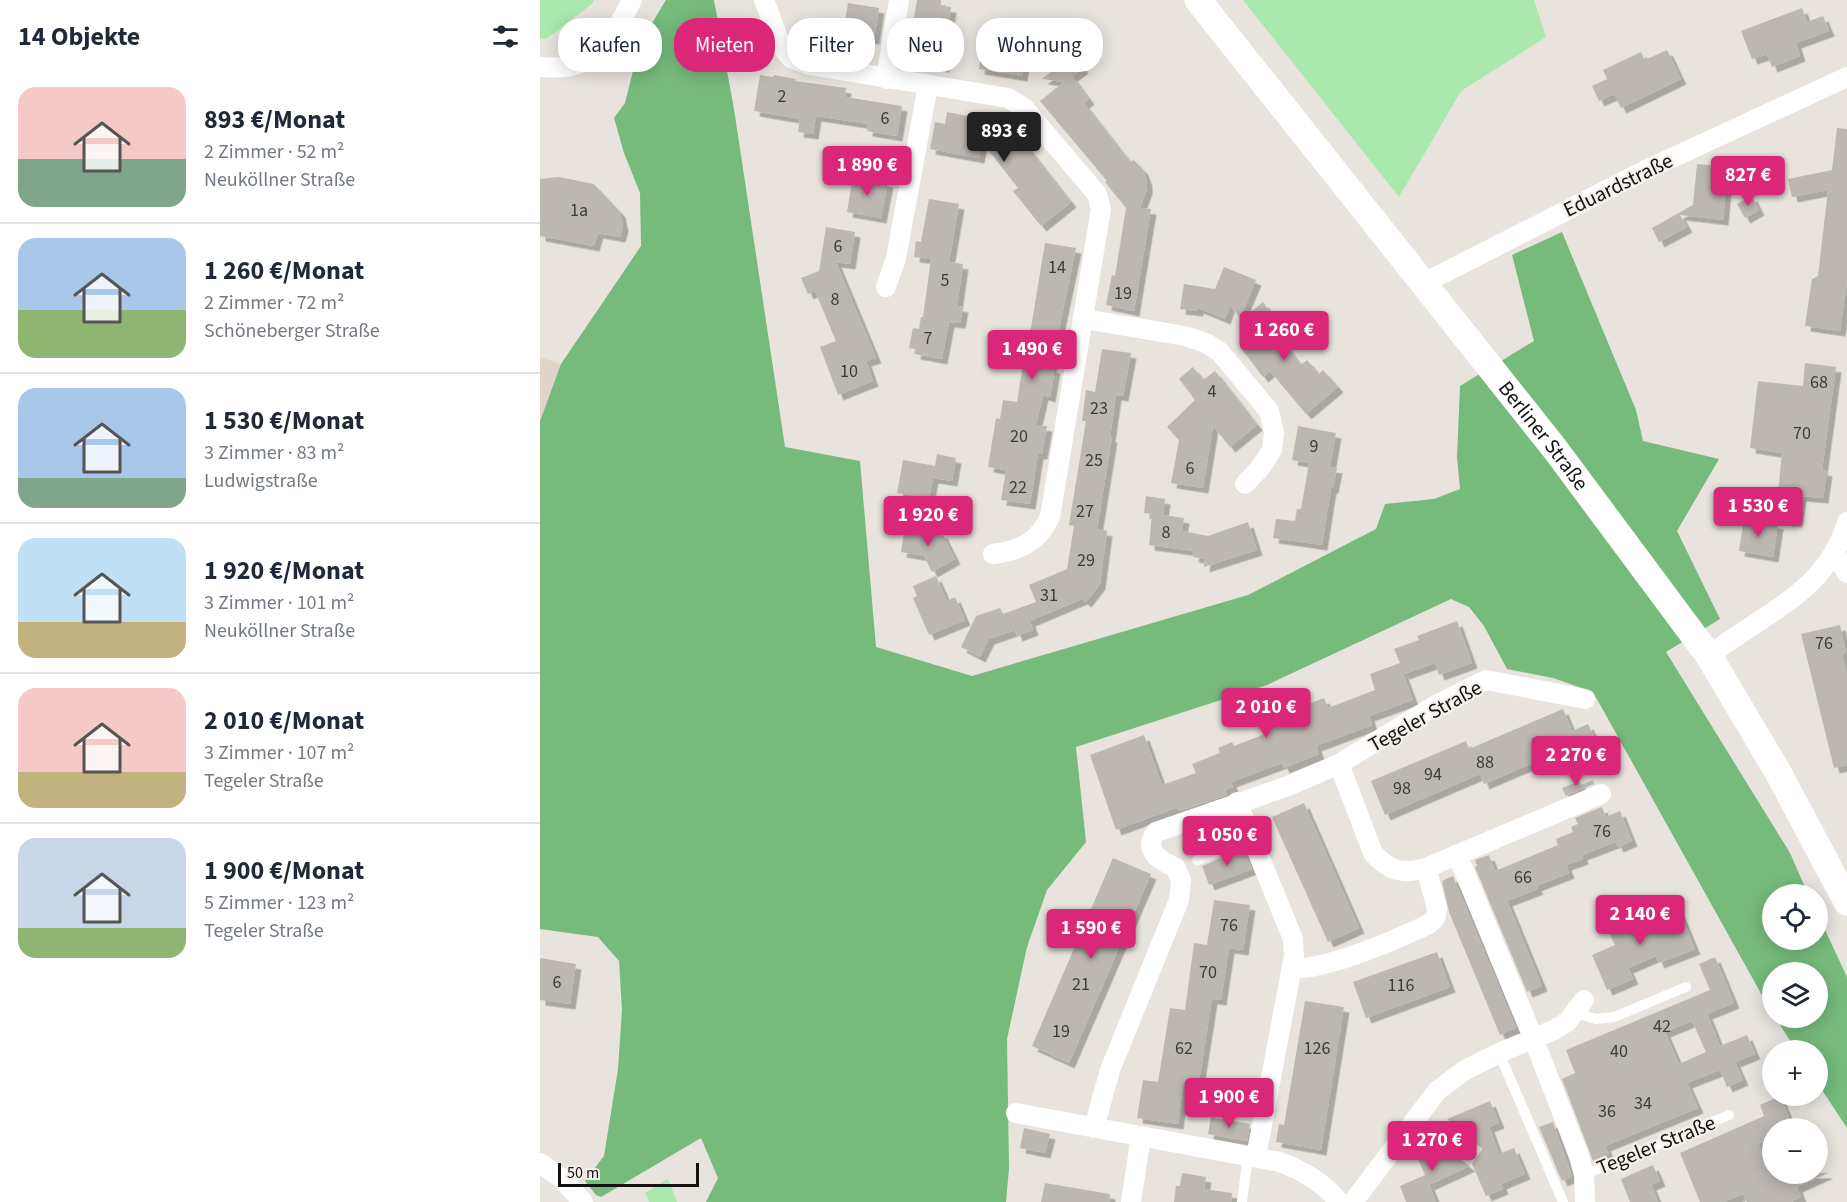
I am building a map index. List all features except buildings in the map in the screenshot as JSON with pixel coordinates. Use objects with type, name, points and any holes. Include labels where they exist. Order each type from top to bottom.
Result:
[{"type":"street","points":[[540,67],[558,68],[579,64],[598,50],[615,32],[632,0]]},
{"type":"street","points":[[764,0],[781,46],[791,58],[810,65],[1008,99],[1024,108],[1097,194],[1101,209],[1050,517],[1042,532],[1026,546],[993,554]]},
{"type":"street","points":[[886,79],[899,0]]},
{"type":"street","name":"Berliner Straße","points":[[1198,0],[1555,449],[1709,656],[1779,774],[1847,902]]},
{"type":"street","name":"Eduardstraße","points":[[1424,283],[1648,169],[1847,77]]},
{"type":"street","points":[[886,286],[896,258],[928,85]]},
{"type":"street","points":[[1084,319],[1185,336],[1206,343],[1220,352],[1269,411],[1274,432],[1272,450],[1245,484]]},
{"type":"street","points":[[1709,656],[1813,582],[1835,553],[1847,522]]},
{"type":"street","points":[[1835,553],[1847,573]]},
{"type":"street","name":"Tegeler Straße","points":[[1094,1128],[1110,1070],[1179,900],[1181,881],[1176,868],[1161,861],[1154,855],[1151,847],[1152,837],[1160,829],[1288,786],[1340,764],[1437,705],[1486,680],[1586,699]]},
{"type":"street","points":[[1340,764],[1373,853],[1383,864],[1395,870],[1409,872],[1426,868],[1601,794]]},
{"type":"street","points":[[1237,802],[1293,939],[1293,969],[1252,1156]]},
{"type":"street","name":"Tegeler Straße","points":[[1457,855],[1534,1040],[1579,1156],[1584,1174],[1585,1202]]},
{"type":"street","points":[[1293,969],[1330,964],[1429,924],[1436,918],[1437,908],[1426,868]]},
{"type":"street","points":[[1353,1202],[1437,1091],[1465,1071],[1499,1053],[1554,1030],[1580,1007]]},
{"type":"street","points":[[1016,1113],[1280,1162],[1298,1169],[1330,1190],[1339,1202]]},
{"type":"street","points":[[1131,1202],[1141,1136]]},
{"type":"street","points":[[540,1163],[561,1178],[583,1202]]},
{"type":"lane","points":[[1197,860],[1252,838]]},
{"type":"lane","points":[[1580,1007],[1596,1019],[1614,1017],[1686,987]]},
{"type":"lane","points":[[1499,1053],[1563,1202]]},
{"type":"lane","name":"Tegeler Straße","points":[[1584,1174],[1729,1115]]},
{"type":"lane","points":[[1242,1202],[1252,1156]]},
{"type":"shaded area","points":[[540,357],[561,364],[540,421]]},
{"type":"green space","points":[[540,0],[594,0],[574,18],[558,18],[558,30],[546,39],[540,38]]},
{"type":"green space","points":[[666,0],[714,0],[717,18],[674,18],[674,72],[727,72],[785,447],[860,461],[876,647],[972,676],[1248,595],[1376,529],[1385,504],[1434,499],[1460,489],[1457,457],[1460,386],[1534,341],[1512,255],[1562,232],[1636,410],[1643,441],[1719,459],[1677,531],[1720,619],[1666,652],[1790,853],[1804,884],[1762,884],[1762,950],[1828,950],[1828,936],[1847,977],[1847,1128],[1828,1099],[1828,1040],[1790,1040],[1782,1028],[1828,1028],[1828,962],[1762,962],[1762,995],[1593,692],[1553,678],[1507,669],[1484,626],[1469,607],[1451,599],[1267,685],[1076,747],[1086,842],[1047,890],[1027,947],[1007,1039],[1009,1168],[1006,1202],[706,1202],[718,1178],[701,1138],[601,1197],[596,1195],[585,1181],[604,1156],[618,1069],[622,1010],[619,961],[598,937],[540,929],[540,421],[561,364],[641,246],[640,193],[624,153],[614,118],[625,103],[633,72],[662,72],[662,18],[655,18]]},
{"type":"green space","points":[[1243,0],[1534,0],[1546,37],[1461,91],[1399,197]]},
{"type":"green space","points":[[668,1179],[677,1202],[649,1202],[645,1193]]}]
